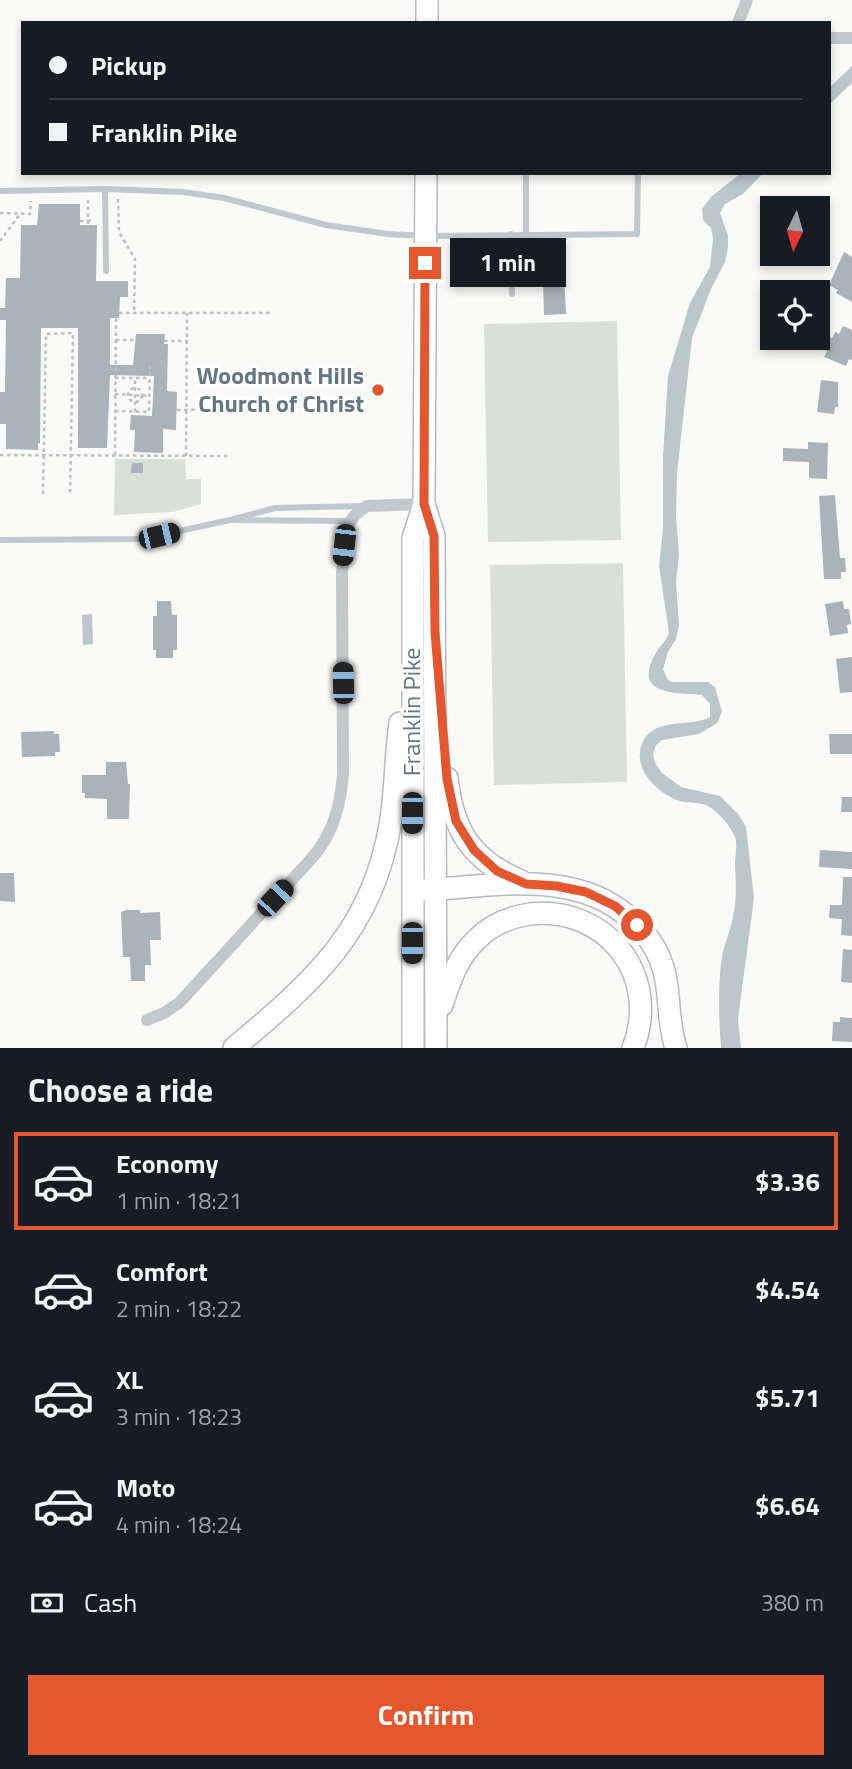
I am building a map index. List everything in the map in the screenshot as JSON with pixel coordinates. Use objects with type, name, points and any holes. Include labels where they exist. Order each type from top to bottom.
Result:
[{"type":"main road","points":[[427,0],[427,21]]},
{"type":"main road","name":"Franklin Pike","points":[[426,175],[424,504],[434,536],[436,1047]]},
{"type":"main road","name":"Franklin Pike","points":[[413,1048],[413,538],[424,504]]},
{"type":"main road","points":[[234,1048],[304,988],[323,967],[344,940],[378,872],[390,826],[398,733],[413,631]]},
{"type":"main road","points":[[435,632],[447,779],[456,821],[474,850],[489,866],[526,884]]},
{"type":"main road","points":[[412,891],[526,884],[556,886],[586,892],[615,906],[637,925],[661,960],[676,1048]]},
{"type":"main road","points":[[436,1047],[447,988],[458,962],[471,945],[489,929],[508,920],[522,915],[549,914],[572,918],[594,927],[615,943],[629,962],[639,988],[641,1002],[640,1026],[634,1048]]},
{"type":"street","points":[[739,21],[747,0]]},
{"type":"street","points":[[831,38],[852,38]]},
{"type":"street","points":[[147,1020],[169,1010],[184,997],[318,851],[335,822],[343,775],[342,572],[344,545],[350,521],[367,506],[424,504]]},
{"type":"lane","points":[[526,175],[526,234]]},
{"type":"lane","points":[[0,191],[118,189],[183,192],[218,197],[326,225],[388,234],[637,234],[638,175]]},
{"type":"lane","points":[[105,189],[106,271]]},
{"type":"lane","points":[[511,234],[512,294]]},
{"type":"lane","points":[[0,540],[143,539],[275,508],[367,506]]},
{"type":"lane","points":[[230,520],[350,521]]},
{"type":"path","points":[[118,189],[119,232],[135,259],[134,314]]},
{"type":"path","points":[[88,231],[88,200],[106,200]]},
{"type":"path","points":[[0,212],[30,214],[30,201],[41,201]]},
{"type":"path","points":[[0,242],[20,214]]},
{"type":"path","points":[[119,313],[272,313]]},
{"type":"path","points":[[186,456],[187,313]]},
{"type":"path","points":[[114,455],[116,318]]},
{"type":"path","points":[[43,495],[46,334],[73,334],[70,495]]},
{"type":"path","points":[[116,340],[135,340]]},
{"type":"path","points":[[164,341],[187,341]]},
{"type":"path","points":[[115,411],[149,412],[150,364]]},
{"type":"path","points":[[115,378],[150,378]]},
{"type":"path","points":[[135,378],[135,412]]},
{"type":"path","points":[[128,395],[135,389]]},
{"type":"path","points":[[135,389],[142,395]]},
{"type":"path","points":[[115,394],[149,396]]},
{"type":"path","points":[[128,395],[135,402]]},
{"type":"path","points":[[135,402],[142,395]]},
{"type":"path","points":[[177,410],[273,409]]},
{"type":"path","points":[[0,455],[228,456]]},
{"type":"shaded area","points":[[852,66],[852,83],[831,103],[831,86]]},
{"type":"shaded area","points":[[738,175],[761,175],[743,194],[725,204],[720,213],[728,236],[725,262],[692,338],[677,473],[679,555],[676,582],[679,625],[663,669],[671,682],[708,682],[715,687],[722,712],[717,723],[699,734],[662,740],[656,745],[653,754],[662,773],[681,787],[720,796],[738,814],[746,827],[754,898],[738,1019],[741,1048],[721,1048],[719,1006],[722,957],[735,904],[736,841],[728,825],[711,808],[677,800],[657,787],[646,775],[640,760],[644,740],[650,732],[659,727],[710,717],[710,704],[702,695],[659,689],[652,684],[649,676],[650,665],[669,633],[659,566],[663,529],[663,457],[668,376],[690,303],[710,267],[713,239],[711,228],[703,220],[702,209],[711,197]]},
{"type":"shaded area","points":[[617,321],[621,540],[488,542],[484,324]]},
{"type":"shaded area","points":[[115,459],[185,459],[186,479],[201,479],[201,504],[173,512],[114,515]]},
{"type":"shaded area","points":[[623,563],[627,782],[494,785],[490,565]]},
{"type":"shaded area","points":[[92,614],[93,644],[83,645],[82,615]]},
{"type":"building","points":[[39,204],[80,204],[80,225],[97,225],[96,281],[128,281],[128,297],[120,297],[119,318],[110,318],[110,365],[133,365],[136,334],[165,334],[164,344],[168,344],[167,391],[177,392],[176,430],[163,429],[163,453],[134,452],[135,430],[130,430],[131,415],[152,416],[154,376],[110,375],[107,448],[78,448],[78,328],[41,328],[40,444],[38,443],[38,450],[6,449],[6,424],[0,424],[0,392],[5,392],[6,320],[0,320],[0,308],[5,308],[6,278],[20,278],[21,225],[37,225]]},
{"type":"building","points":[[844,252],[852,257],[852,302],[836,293],[838,290],[830,283]]},
{"type":"building","points":[[564,276],[566,314],[544,315],[543,277]]},
{"type":"building","points":[[843,326],[852,330],[852,360],[849,359],[846,366],[824,357],[827,351],[824,350],[830,350],[830,337],[835,332],[839,334]]},
{"type":"building","points":[[821,380],[838,382],[838,407],[835,407],[834,414],[817,412]]},
{"type":"building","points":[[808,442],[828,443],[827,479],[809,478],[809,462],[783,461],[783,448],[808,449]]},
{"type":"building","points":[[132,463],[143,463],[143,473],[131,473]]},
{"type":"building","points":[[835,495],[840,558],[845,558],[846,572],[841,572],[841,579],[824,579],[819,496]]},
{"type":"building","points":[[157,601],[171,601],[172,615],[177,615],[177,650],[173,650],[173,658],[156,658],[156,650],[153,650],[153,616],[157,616]]},
{"type":"building","points":[[843,601],[844,609],[849,609],[851,624],[847,625],[848,633],[830,636],[825,604]]},
{"type":"building","points":[[852,657],[852,692],[840,693],[836,659]]},
{"type":"building","points":[[54,731],[54,734],[59,734],[60,752],[55,752],[55,756],[22,757],[21,732]]},
{"type":"building","points":[[829,734],[852,734],[852,754],[830,754]]},
{"type":"building","points":[[106,762],[126,762],[130,784],[129,819],[107,819],[107,799],[85,798],[85,793],[82,793],[82,775],[106,775]]},
{"type":"building","points":[[842,797],[852,797],[852,812],[841,812]]},
{"type":"building","points":[[820,850],[852,852],[852,869],[819,867]]},
{"type":"building","points":[[0,873],[14,873],[15,902],[0,901]]},
{"type":"building","points":[[843,877],[852,877],[852,936],[841,935],[842,919],[829,918],[830,905],[842,905]]},
{"type":"building","points":[[140,910],[140,913],[160,912],[161,940],[150,940],[151,965],[145,965],[145,981],[131,981],[130,957],[123,957],[121,912]]},
{"type":"building","points":[[843,949],[852,950],[852,983],[841,982]]},
{"type":"building","points":[[840,1017],[852,1018],[852,1042],[832,1041],[833,1022],[840,1022]]},
{"type":"place","name":"Woodmont Hills Church of Christ","points":[[378,390]]},
{"type":"route","points":[[425,263],[424,504],[434,536],[435,632],[447,779],[453,813],[474,850],[497,871],[526,884],[572,888],[586,892],[615,906],[637,925]]}]
